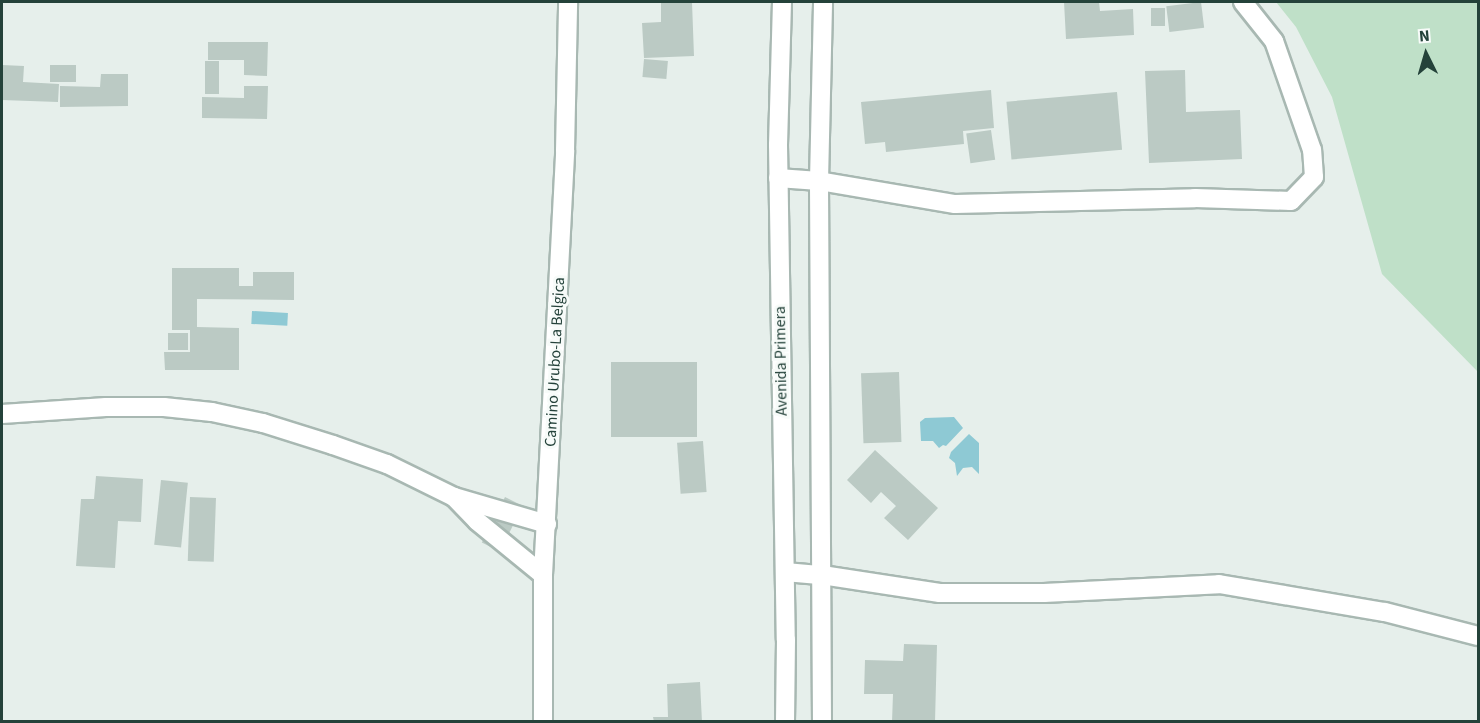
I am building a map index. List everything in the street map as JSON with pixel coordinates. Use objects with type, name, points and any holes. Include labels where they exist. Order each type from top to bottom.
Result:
[{"type":"street","name":"Camino Urubo-La Belgica","points":[[543,722],[543,575],[565,151],[568,2]]},
{"type":"street","name":"Avenida Primera","points":[[782,2],[778,178],[785,572],[785,722]]},
{"type":"street","points":[[822,2],[819,181],[822,722]]},
{"type":"street","points":[[778,178],[819,181],[955,204],[1195,198],[1291,201],[1314,177],[1312,150],[1274,41],[1243,2]]},
{"type":"street","points":[[2,414],[106,407],[164,407],[212,411],[263,423],[387,464],[454,497],[547,524]]},
{"type":"street","points":[[454,497],[477,521],[543,575]]},
{"type":"street","points":[[785,572],[822,575],[940,593],[1044,594],[1219,584],[1385,612],[1479,636]]},
{"type":"green space","points":[[1276,2],[1478,2],[1478,372],[1382,274],[1332,97],[1296,27]]},
{"type":"water","points":[[252,311],[288,313],[287,326],[251,324]]},
{"type":"water","points":[[954,417],[963,428],[946,446],[939,448],[933,441],[921,441],[920,422],[925,418]]},
{"type":"water","points":[[969,434],[979,443],[979,474],[972,467],[963,468],[957,476],[955,463],[949,458],[951,452]]},
{"type":"building","points":[[661,2],[692,2],[694,56],[644,58],[642,23],[661,22]]},
{"type":"building","points":[[1064,2],[1099,2],[1100,11],[1133,9],[1134,35],[1066,39]]},
{"type":"building","points":[[1201,2],[1204,28],[1169,32],[1166,6]]},
{"type":"building","points":[[1151,8],[1165,8],[1165,26],[1151,26]]},
{"type":"building","points":[[208,42],[268,42],[267,76],[244,75],[244,60],[208,60]]},
{"type":"building","points":[[644,59],[668,61],[666,79],[642,77]]},
{"type":"building","points":[[205,61],[219,61],[219,94],[205,94]]},
{"type":"building","points":[[2,65],[24,66],[23,82],[59,84],[58,102],[2,100]]},
{"type":"building","points":[[50,65],[76,65],[76,82],[50,82]]},
{"type":"building","points":[[1185,70],[1186,112],[1240,110],[1242,159],[1149,163],[1145,71]]},
{"type":"building","points":[[101,74],[128,74],[128,106],[60,107],[60,86],[100,87]]},
{"type":"building","points":[[244,86],[268,86],[267,119],[202,118],[202,97],[244,98]]},
{"type":"building","points":[[991,90],[994,128],[963,131],[964,144],[886,152],[885,142],[865,144],[861,102]]},
{"type":"building","points":[[1117,92],[1122,150],[1011,159],[1006,102]]},
{"type":"building","points":[[991,130],[995,160],[970,163],[966,133]]},
{"type":"building","points":[[172,268],[239,268],[239,286],[253,286],[253,272],[294,272],[294,300],[197,299],[197,327],[239,328],[239,370],[165,370],[164,352],[190,352],[190,330],[172,330]]},
{"type":"building","points":[[168,333],[188,333],[188,350],[168,350]]},
{"type":"building","points":[[611,362],[697,362],[697,437],[611,437]]},
{"type":"building","points":[[899,372],[901,442],[863,443],[861,373]]},
{"type":"building","points":[[703,441],[707,492],[681,494],[677,443]]},
{"type":"building","points":[[875,450],[938,508],[908,540],[884,518],[896,506],[881,492],[871,503],[847,480]]},
{"type":"building","points":[[96,476],[143,479],[141,522],[118,521],[115,568],[76,566],[81,499],[94,499]]},
{"type":"building","points":[[161,480],[188,483],[181,547],[154,545]]},
{"type":"building","points":[[190,497],[216,498],[214,562],[188,561]]},
{"type":"building","points":[[505,497],[523,506],[500,552],[482,542]]},
{"type":"building","points":[[904,644],[937,645],[935,722],[892,722],[893,694],[864,694],[865,660],[903,661]]},
{"type":"building","points":[[700,682],[702,722],[654,722],[653,717],[668,717],[667,684]]}]
